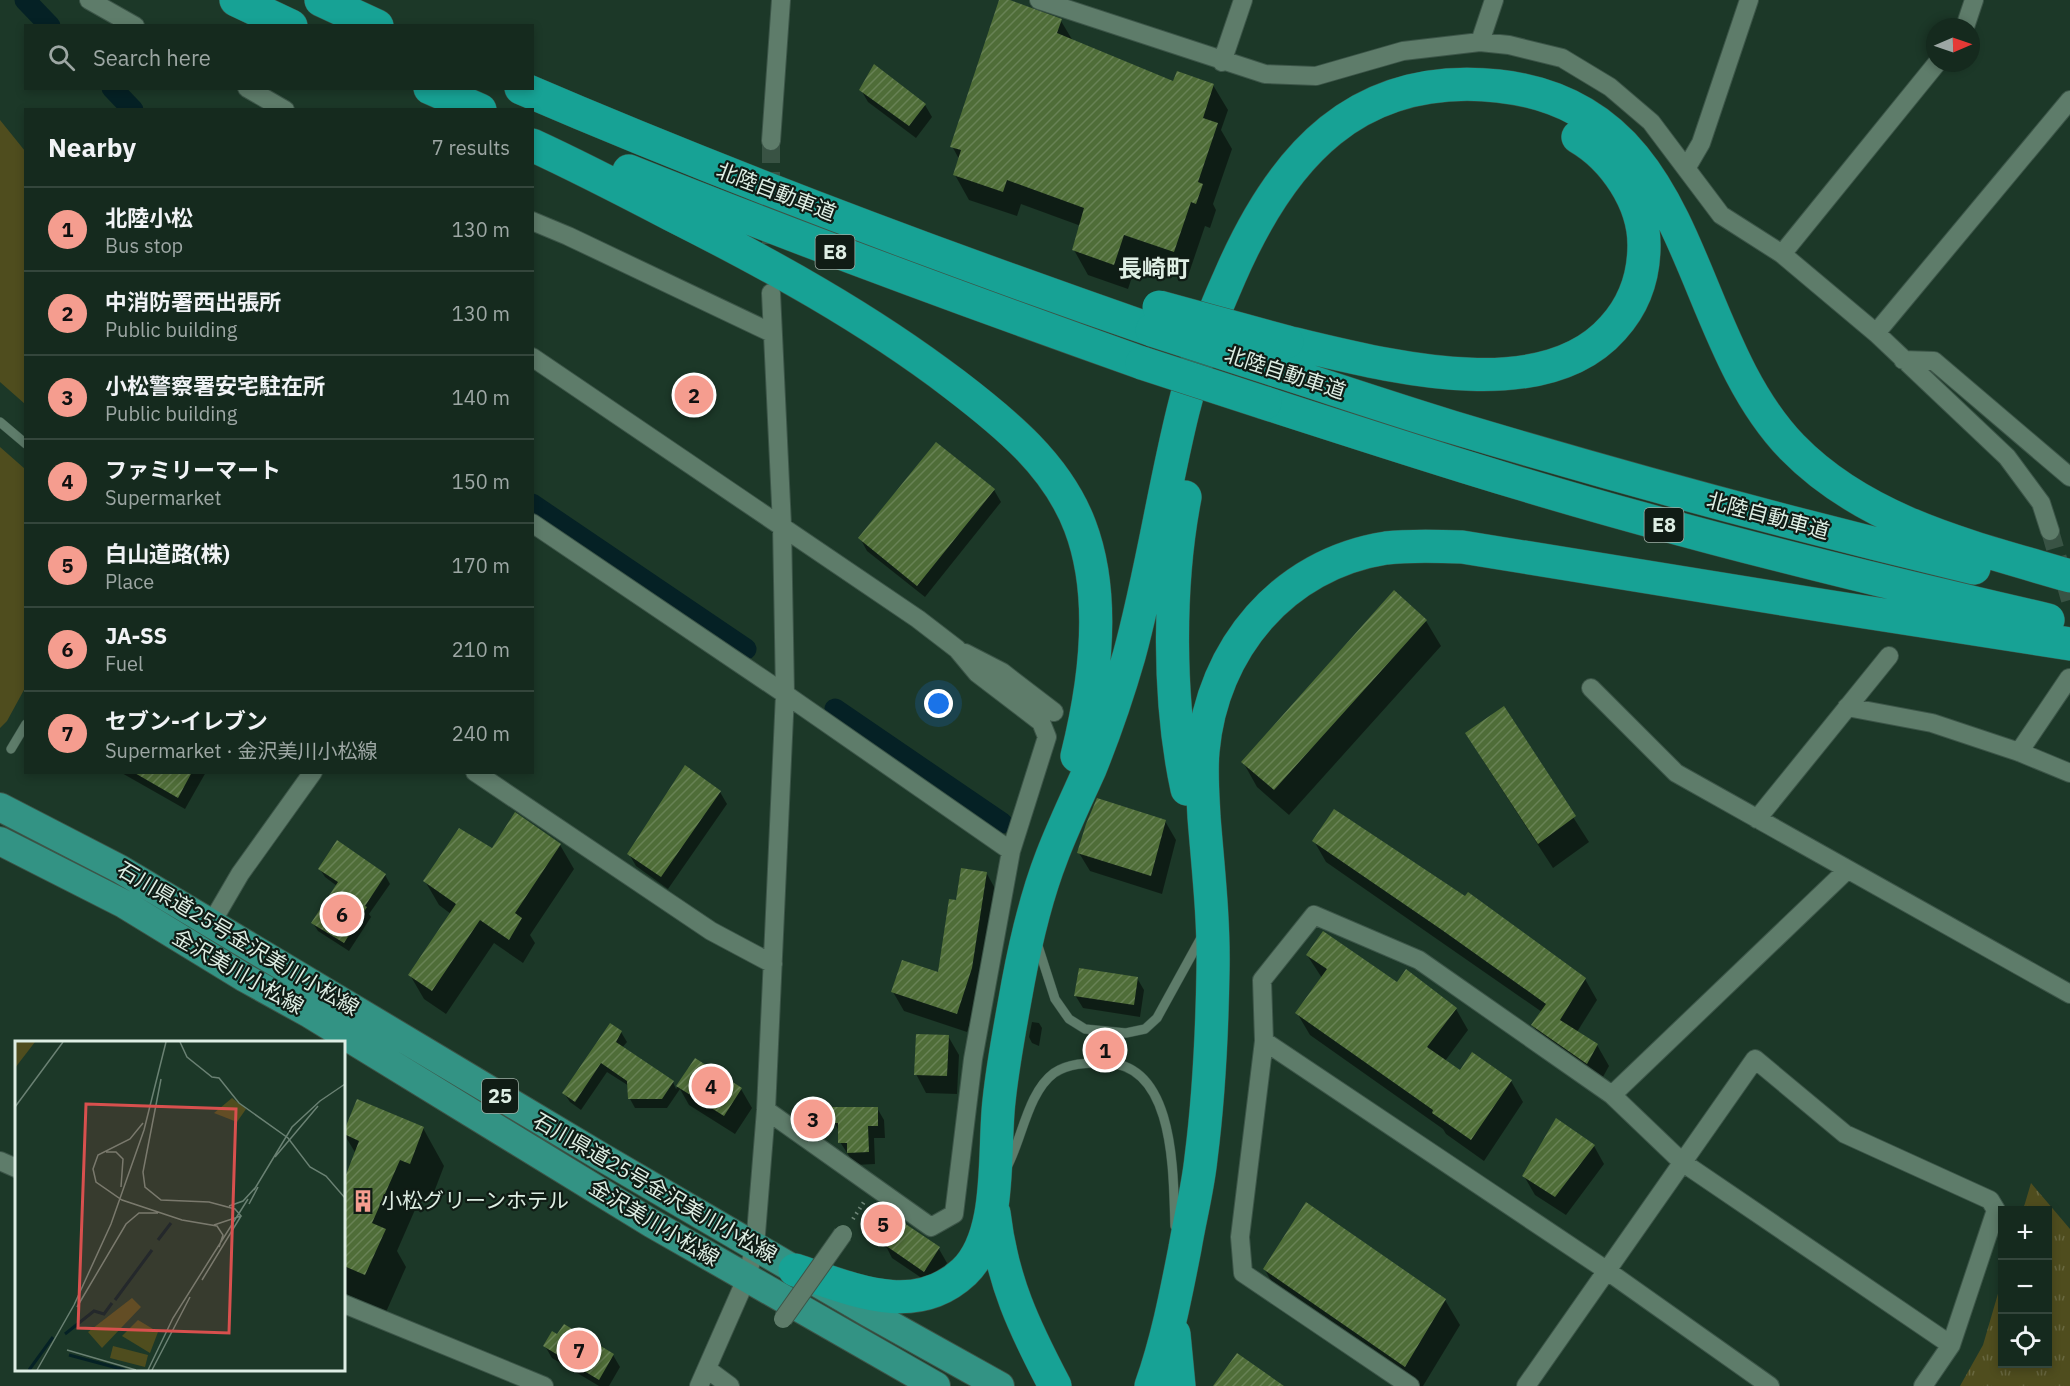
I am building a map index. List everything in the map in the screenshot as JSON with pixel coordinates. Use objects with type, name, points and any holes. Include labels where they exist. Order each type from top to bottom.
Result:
[{"type":"highway","points":[[229,0],[271,24]]},
{"type":"highway","points":[[236,0],[287,24]]},
{"type":"highway","points":[[321,0],[373,24]]},
{"type":"highway","points":[[1050,860],[1091,765],[1128,659],[1144,598],[1184,407],[1201,348],[1243,244],[1263,208],[1290,170],[1321,137],[1354,112],[1390,96],[1430,86],[1469,84],[1505,87],[1541,95],[1575,108],[1606,129],[1634,155],[1658,190],[1696,269],[1740,374],[1764,414],[1793,447],[1826,476],[1852,494],[1902,522],[1945,538],[2070,576]]},
{"type":"highway","points":[[413,90],[451,108]]},
{"type":"highway","points":[[435,90],[475,108]]},
{"type":"highway","name":"北陸自動車道","points":[[526,90],[781,195],[969,266],[1281,356],[1452,427],[1658,487],[1851,538],[2070,591]]},
{"type":"highway","points":[[1208,881],[1185,779],[1175,701],[1173,647],[1179,526],[1205,408],[1231,324],[1250,276],[1290,203],[1342,148],[1368,130],[1400,115],[1431,108],[1463,105],[1495,106],[1528,113],[1558,124],[1586,141],[1609,162],[1626,185],[1638,209],[1644,236],[1644,265],[1637,292],[1622,318],[1603,340],[1577,357],[1548,367],[1513,373],[1473,375],[1425,371],[1357,358],[1281,356]]},
{"type":"highway","name":"北陸自動車道","points":[[534,133],[783,233],[956,297],[1142,363],[1447,462],[1646,520],[1834,570],[2070,626]]},
{"type":"highway","points":[[534,146],[752,255],[874,326],[926,362],[1018,437],[1045,464],[1080,524],[1091,558],[1096,590],[1096,626],[1085,716],[1078,753],[1050,860],[1030,922],[999,1100],[990,1217],[985,1241],[974,1260],[961,1275],[944,1287],[901,1298],[876,1296],[795,1270]]},
{"type":"highway","points":[[1151,1386],[1177,1291],[1205,1127],[1213,968],[1203,789],[1203,751],[1209,715],[1222,677],[1240,641],[1263,611],[1289,587],[1323,568],[1385,548],[1424,545],[1462,547],[2070,644]]},
{"type":"highway","points":[[993,1182],[998,1244],[1005,1273],[1031,1342],[1055,1386]]},
{"type":"highway","points":[[1177,1291],[1175,1344],[1179,1386]]},
{"type":"main road","name":"石川県道25号金沢美川小松線","points":[[0,807],[120,869],[212,922],[754,1246],[1000,1386]]},
{"type":"main road","name":"金沢美川小松線","points":[[0,841],[124,904],[245,978],[310,1014],[651,1223],[936,1386]]},
{"type":"street","points":[[89,0],[131,24]]},
{"type":"street","points":[[771,141],[781,0]]},
{"type":"street","points":[[1039,0],[1222,62],[1265,74],[1316,76],[1403,51],[1480,42],[1509,45],[1562,58],[1611,87],[1651,122],[1721,215],[1782,254],[1876,333],[2007,457],[2041,503],[2050,531]]},
{"type":"street","points":[[1222,62],[1243,0]]},
{"type":"street","points":[[1480,42],[1494,0]]},
{"type":"street","points":[[1687,167],[1701,143],[1749,0]]},
{"type":"street","points":[[1968,18],[1974,0]]},
{"type":"street","points":[[1782,254],[1929,72]]},
{"type":"street","points":[[251,90],[282,108]]},
{"type":"street","points":[[1876,333],[2070,100]]},
{"type":"street","points":[[534,222],[772,333]]},
{"type":"street","points":[[699,1386],[747,1277],[754,1246],[766,1110],[785,694],[782,525],[771,293]]},
{"type":"street","points":[[534,358],[918,618],[957,649],[1002,672],[1054,712]]},
{"type":"street","points":[[1903,360],[1934,361],[2069,474]]},
{"type":"street","points":[[534,524],[785,694],[1011,851]]},
{"type":"street","points":[[766,1110],[931,1227],[954,1214],[973,1059],[1011,851],[1047,737],[1041,722],[977,673],[957,649]]},
{"type":"street","points":[[1757,819],[1889,656]]},
{"type":"street","points":[[2019,752],[2069,678]]},
{"type":"street","points":[[1591,688],[1676,772],[2070,994]]},
{"type":"street","points":[[1847,707],[1932,723],[2019,752],[2070,773]]},
{"type":"street","points":[[212,922],[240,874],[312,774]]},
{"type":"street","points":[[478,774],[711,931],[773,964]]},
{"type":"street","points":[[1612,1095],[1847,870]]},
{"type":"street","points":[[1410,1386],[1243,1274],[1240,1237],[1264,1041],[1262,980],[1314,915],[1419,960],[1612,1095],[1683,1162],[1952,1345]]},
{"type":"street","points":[[1264,1041],[1606,1270],[1770,1386]]},
{"type":"street","points":[[1526,1386],[1755,1059],[1845,1134],[1990,1200],[1996,1210],[1952,1345],[1923,1386]]},
{"type":"street","points":[[0,1161],[15,1168]]},
{"type":"street","points":[[783,1319],[843,1234]]},
{"type":"street","points":[[345,1304],[544,1386]]},
{"type":"street","points":[[708,1369],[730,1386]]},
{"type":"lane","points":[[0,422],[24,442]]},
{"type":"lane","points":[[11,748],[24,727]]},
{"type":"lane","points":[[1030,922],[1055,999],[1069,1019],[1085,1029],[1126,1034],[1145,1029],[1157,1018],[1211,920]]},
{"type":"lane","points":[[993,1182],[1005,1170],[1013,1156],[1035,1096],[1054,1074],[1074,1064],[1112,1063],[1134,1070],[1152,1088],[1160,1103],[1174,1183],[1175,1231]]},
{"type":"lane","points":[[1175,1243],[1177,1291]]},
{"type":"path","points":[[843,1234],[869,1194]]},
{"type":"green space","points":[[0,120],[24,150],[24,403],[0,382]]},
{"type":"green space","points":[[0,447],[24,468],[24,690],[7,721],[0,728]]},
{"type":"green space","points":[[2031,1183],[2050,1206],[2024,1206]]},
{"type":"green space","points":[[2052,1208],[2070,1229],[2070,1386],[1960,1386],[1983,1345],[1998,1294],[1998,1368],[2052,1368]]},
{"type":"building","points":[[999,0],[1010,0],[1062,19],[1057,33],[1173,81],[1177,71],[1214,84],[1203,118],[1218,123],[1198,182],[1203,184],[1196,204],[1191,202],[1174,252],[1124,235],[1114,265],[1072,250],[1084,208],[1007,180],[1003,192],[953,175],[961,150],[950,147]]},
{"type":"building","points":[[874,64],[926,104],[909,126],[859,90]]},
{"type":"building","points":[[936,442],[995,489],[917,586],[858,538]]},
{"type":"building","points":[[1394,590],[1427,620],[1274,790],[1241,762]]},
{"type":"building","points":[[1504,706],[1576,816],[1538,844],[1465,733]]},
{"type":"building","points":[[685,765],[721,791],[661,877],[627,854]]},
{"type":"building","points":[[136,774],[191,774],[178,798]]},
{"type":"building","points":[[1097,798],[1166,820],[1151,876],[1077,853]]},
{"type":"building","points":[[1334,809],[1465,896],[1468,892],[1586,978],[1560,1020],[1598,1044],[1587,1064],[1531,1025],[1546,1004],[1312,841]]},
{"type":"building","points":[[515,812],[561,844],[515,913],[522,918],[509,940],[480,920],[432,991],[408,975],[456,904],[423,881],[459,828],[492,848]]},
{"type":"building","points":[[337,840],[386,874],[344,943],[311,923],[338,882],[318,869]]},
{"type":"building","points":[[961,868],[987,872],[972,968],[957,1014],[891,992],[902,960],[938,972],[949,899],[956,900]]},
{"type":"building","points":[[1323,931],[1397,982],[1406,969],[1457,1008],[1427,1047],[1460,1070],[1472,1052],[1512,1080],[1471,1140],[1432,1113],[1433,1110],[1295,1013],[1327,969],[1306,955]]},
{"type":"building","points":[[1079,968],[1138,977],[1134,1005],[1074,996]]},
{"type":"building","points":[[610,1023],[622,1031],[616,1042],[674,1081],[662,1099],[628,1099],[627,1081],[601,1063],[575,1102],[562,1093]]},
{"type":"building","points":[[916,1034],[949,1035],[947,1076],[914,1075]]},
{"type":"building","points":[[695,1058],[742,1088],[724,1116],[676,1086]]},
{"type":"building","points":[[357,1099],[424,1127],[410,1164],[400,1160],[372,1223],[386,1229],[365,1275],[345,1266],[345,1177],[359,1141],[345,1134],[345,1129]]},
{"type":"building","points":[[832,1107],[878,1107],[878,1126],[868,1126],[869,1152],[847,1153],[847,1143],[838,1143],[838,1123],[832,1123]]},
{"type":"building","points":[[1556,1118],[1595,1145],[1555,1197],[1522,1176]]},
{"type":"building","points":[[1306,1202],[1446,1299],[1405,1367],[1263,1269]]},
{"type":"building","points":[[877,1205],[940,1247],[924,1272],[882,1243],[884,1240],[863,1225]]},
{"type":"building","points":[[564,1324],[614,1354],[599,1380],[543,1346],[552,1331],[557,1334]]},
{"type":"building","points":[[1237,1353],[1284,1386],[1213,1386]]},
{"type":"waterway","points":[[25,0],[48,24]]},
{"type":"waterway","points":[[114,90],[131,108]]},
{"type":"waterway","points":[[534,505],[746,649]]},
{"type":"waterway","points":[[835,709],[1002,823]]},
{"type":"tunnel","points":[[771,141],[771,271]]},
{"type":"tunnel","points":[[2050,531],[2070,600]]},
{"type":"place","name":"中消防署西出張所","points":[[694,395]]},
{"type":"place","name":"JA-SS","points":[[342,914]]},
{"type":"place","name":"北陸小松","points":[[1105,1050]]},
{"type":"place","name":"ファミリーマート","points":[[711,1086]]},
{"type":"place","name":"小松警察署安宅駐在所","points":[[813,1119]]},
{"type":"place","name":"小松グリーンホテル","points":[[363,1201]]},
{"type":"place","name":"白山道路(株)","points":[[883,1224]]},
{"type":"place","name":"セブン-イレブン","points":[[579,1350]]},
{"type":"district","name":"長崎町","points":[[1154,269]]}]
